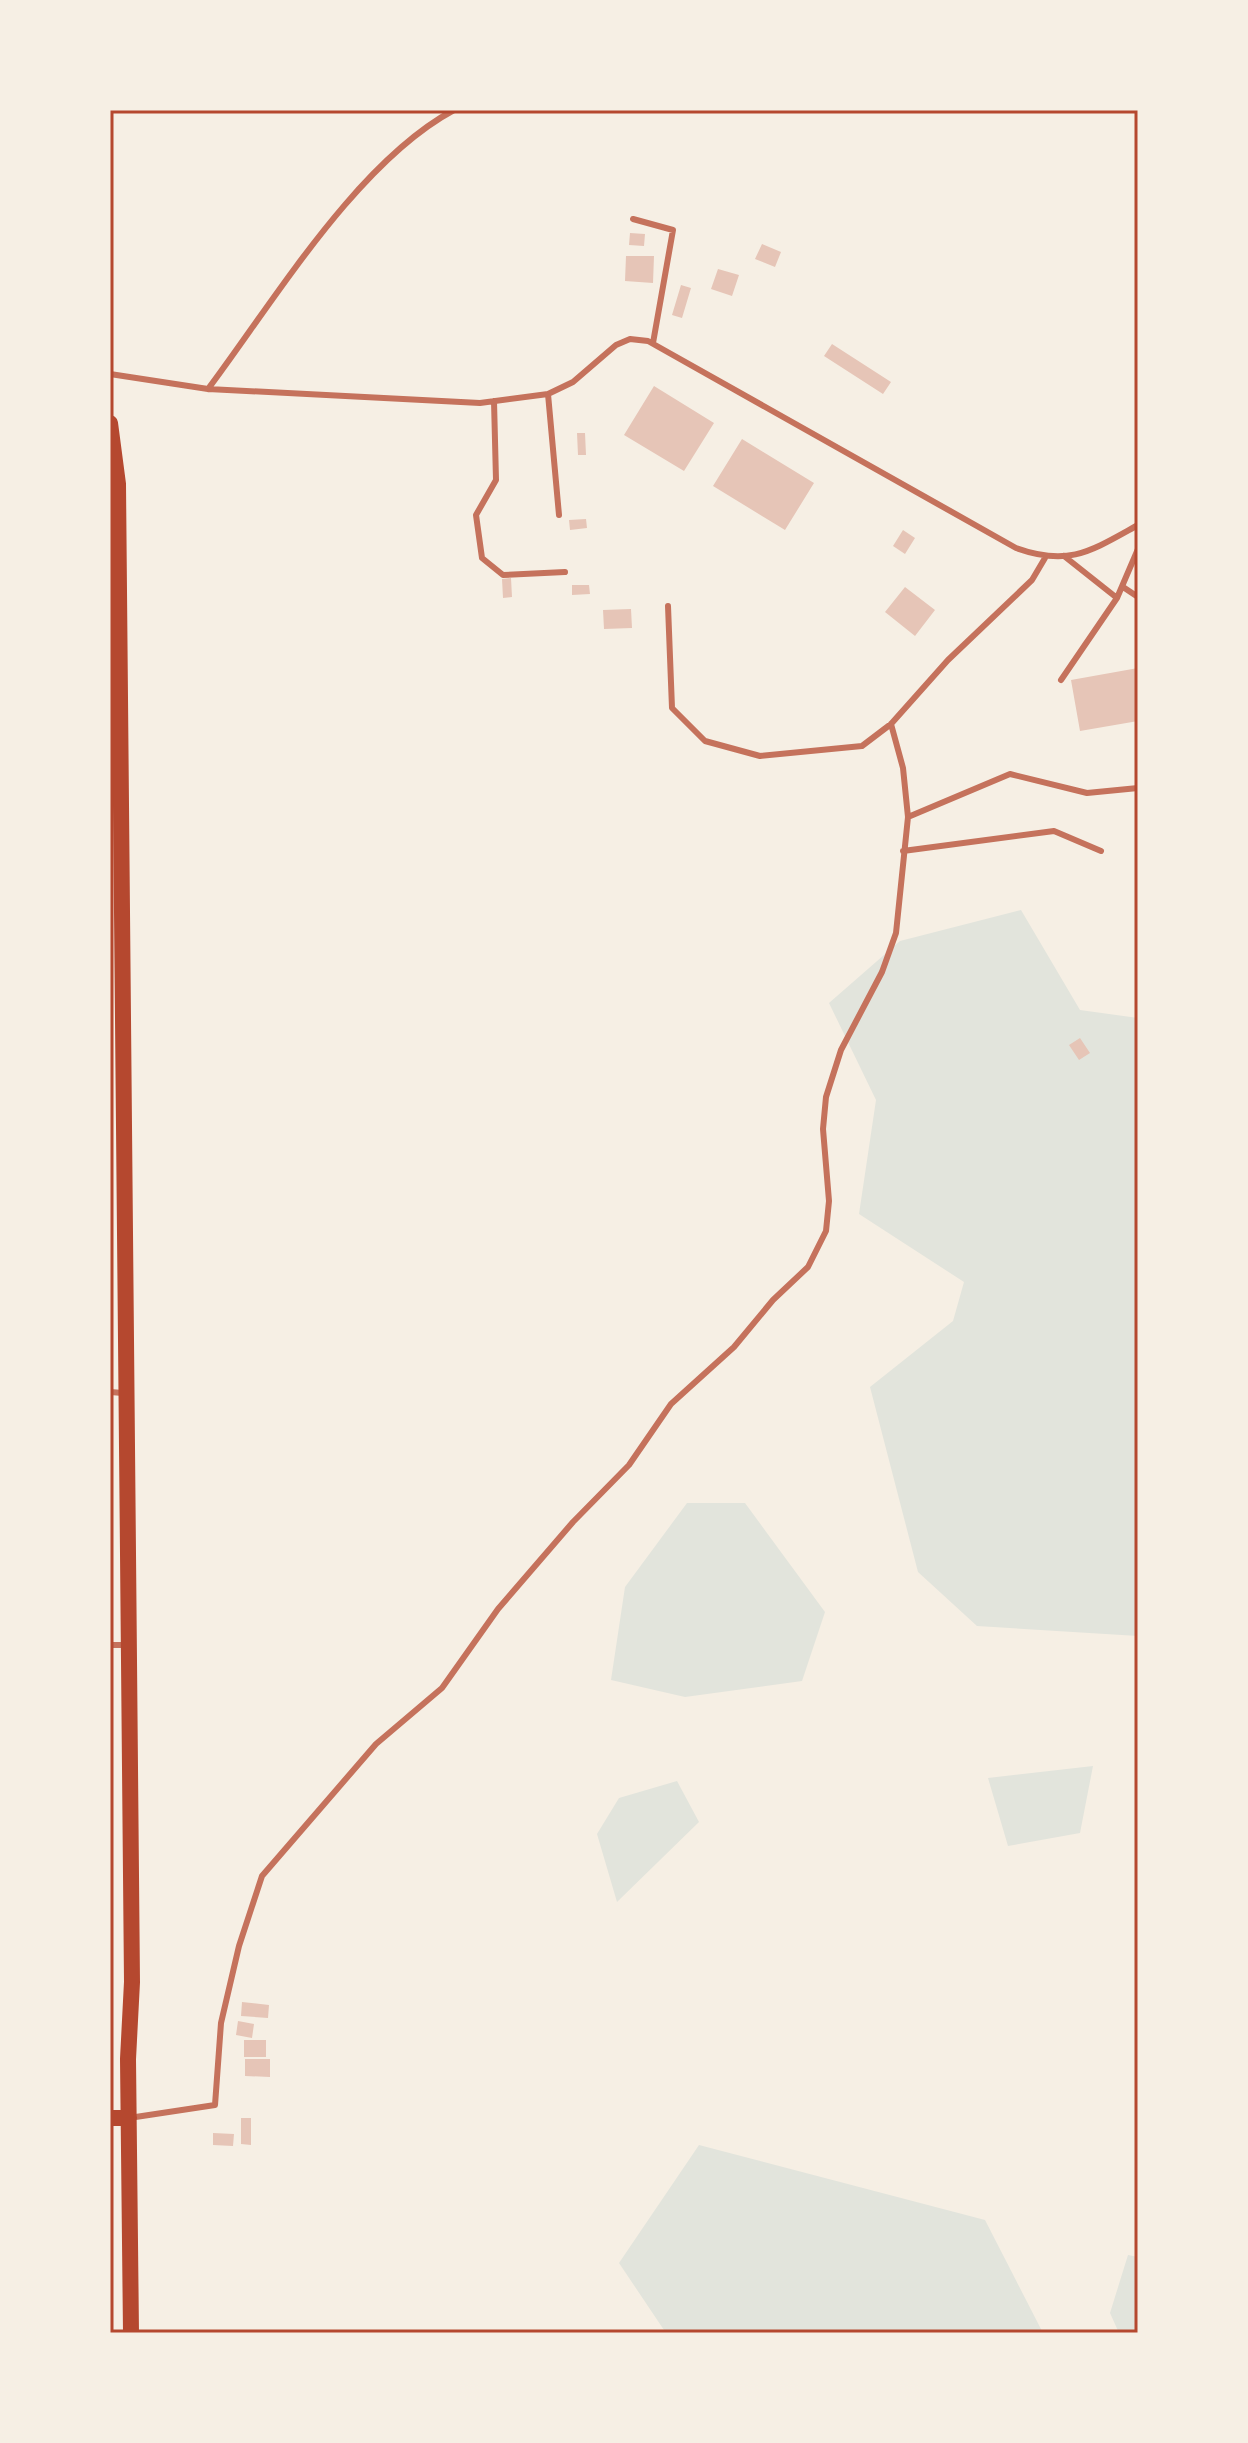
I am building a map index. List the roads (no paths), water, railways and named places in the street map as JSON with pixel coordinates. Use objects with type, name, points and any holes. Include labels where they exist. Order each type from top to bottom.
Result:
[{"type":"main road","points":[[110,423],[118,484],[118,1393],[129,1645],[131,2333]]},
{"type":"main road","points":[[110,2118],[129,2118]]},
{"type":"lane","points":[[208,389],[341,211],[429,124],[454,110]]},
{"type":"lane","points":[[633,219],[673,230],[653,343]]},
{"type":"lane","points":[[110,374],[208,389],[494,401],[548,394],[573,382],[616,345],[630,339],[653,343],[1016,548],[1045,558],[1089,552],[1138,525]]},
{"type":"lane","points":[[548,394],[559,515]]},
{"type":"lane","points":[[494,401],[496,480],[476,515],[482,558],[503,575],[565,572]]},
{"type":"lane","points":[[1061,680],[1117,598],[1138,549]]},
{"type":"lane","points":[[1064,556],[1117,598]]},
{"type":"lane","points":[[668,606],[672,708],[705,741],[760,756],[862,746],[891,724],[948,660],[1032,580],[1045,558]]},
{"type":"lane","points":[[1123,587],[1138,597]]},
{"type":"lane","points":[[129,2118],[215,2105],[221,2023],[239,1946],[262,1876],[376,1744],[442,1688],[498,1609],[573,1522],[629,1465],[671,1404],[734,1347],[773,1300],[808,1267],[826,1231],[829,1201],[823,1129],[826,1097],[841,1050],[882,972],[896,933],[908,817],[903,768],[891,724]]},
{"type":"lane","points":[[908,817],[1010,774],[1087,793],[1138,788]]},
{"type":"lane","points":[[903,851],[1054,831],[1101,851]]},
{"type":"lane","points":[[110,1645],[129,1645]]}]
